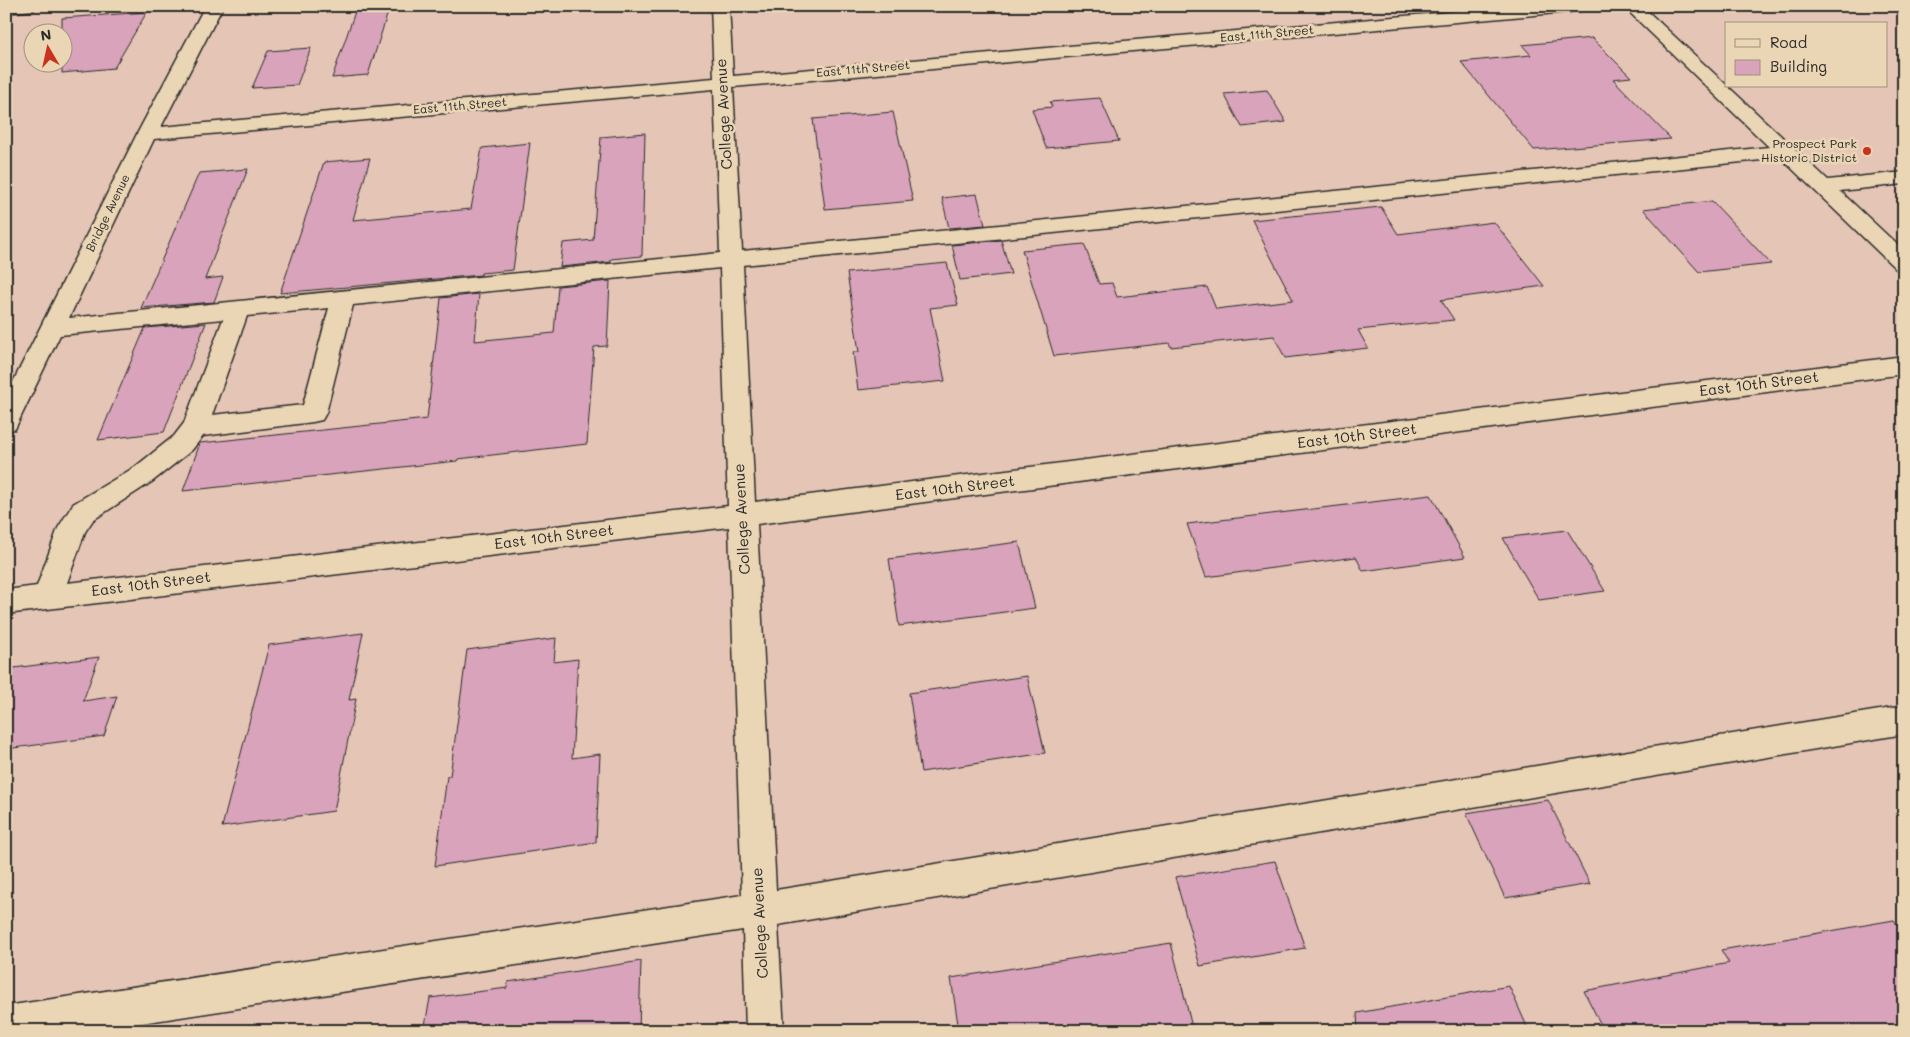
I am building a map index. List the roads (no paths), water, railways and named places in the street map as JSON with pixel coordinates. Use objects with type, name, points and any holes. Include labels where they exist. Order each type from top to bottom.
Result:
[{"type":"street","points":[[6,8],[27,6]]},
{"type":"street","name":"Bridge Avenue","points":[[6,422],[147,134],[214,6]]},
{"type":"street","name":"College Avenue","points":[[720,6],[765,1031]]},
{"type":"street","name":"East 11th Street","points":[[147,134],[1579,6]]},
{"type":"street","points":[[1632,6],[1904,264]]},
{"type":"street","points":[[52,328],[1784,152]]},
{"type":"street","points":[[1821,186],[1904,178]]},
{"type":"street","points":[[195,428],[313,414],[344,297]]},
{"type":"street","points":[[48,596],[72,528],[83,512],[144,474],[183,443],[195,428],[238,308]]},
{"type":"street","name":"East 10th Street","points":[[6,602],[742,515],[1904,365]]},
{"type":"street","points":[[6,1025],[760,910],[1904,720]]},
{"type":"place","name":"Prospect Park Historic District","points":[[1867,151]]}]
